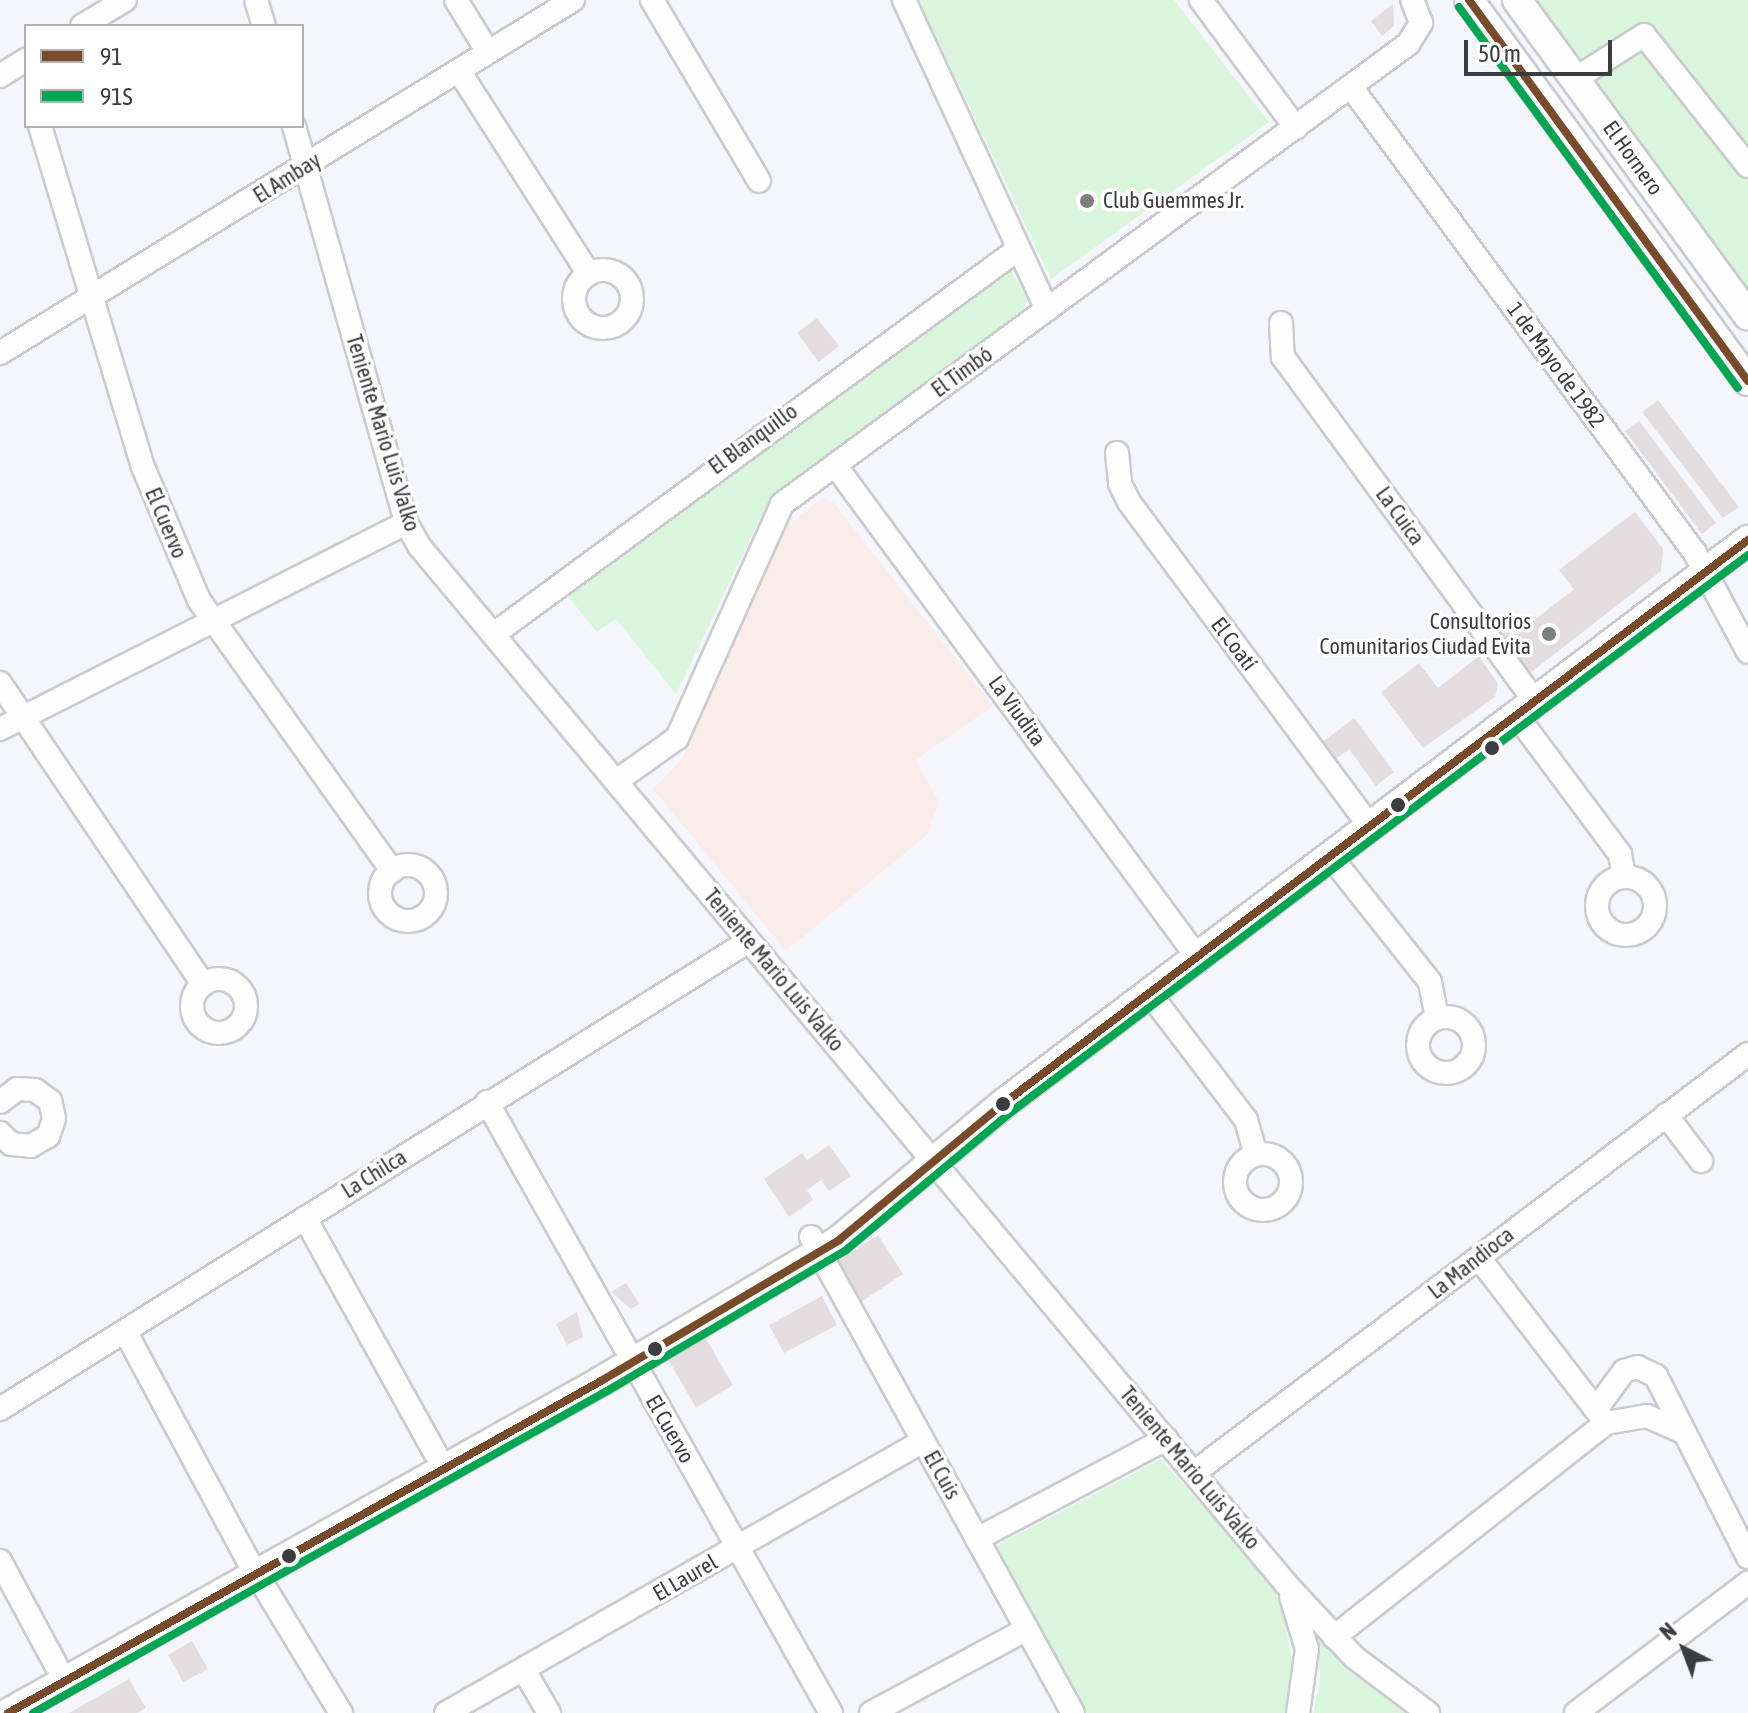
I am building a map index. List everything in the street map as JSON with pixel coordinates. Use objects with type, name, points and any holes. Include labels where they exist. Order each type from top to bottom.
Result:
[{"type":"main road","name":"El Hornero","points":[[1469,0],[1748,381]]},
{"type":"main road","name":"El Hornero","points":[[1517,0],[1748,316]]},
{"type":"main road","points":[[8,1713],[253,1568],[627,1356],[815,1245],[933,1160],[1748,540]]},
{"type":"main road","points":[[0,1698],[56,1665],[253,1568],[435,1453],[627,1356]]},
{"type":"street","points":[[85,24],[125,0]]},
{"type":"street","points":[[256,0],[263,24]]},
{"type":"street","points":[[456,0],[488,52]]},
{"type":"street","name":"El Ambay","points":[[0,353],[95,298],[573,0]]},
{"type":"street","points":[[652,0],[759,181]]},
{"type":"street","points":[[904,0],[1047,310]]},
{"type":"street","points":[[1201,0],[1296,128]]},
{"type":"street","name":"El Timbó","points":[[618,780],[677,738],[772,518],[835,465],[1408,44],[1421,23],[1412,0]]},
{"type":"street","points":[[1575,79],[1644,35],[1748,166]]},
{"type":"street","points":[[0,76],[24,68]]},
{"type":"street","points":[[459,71],[589,274]]},
{"type":"street","name":"1 de Mayo de 1982","points":[[1351,87],[1706,573],[1748,652]]},
{"type":"street","name":"El Cuervo","points":[[41,128],[95,298],[143,467],[209,621],[392,871]]},
{"type":"street","name":"Teniente Mario Luis Valko","points":[[295,128],[406,523],[494,634],[1286,1584],[1334,1637],[1428,1713]]},
{"type":"street","name":"El Blanquillo","points":[[494,634],[1017,250]]},
{"type":"street","name":"La Cuica","points":[[1281,323],[1283,357],[1526,710],[1620,854],[1624,877]]},
{"type":"street","name":"El Coatí","points":[[1117,453],[1129,502],[1370,827]]},
{"type":"street","name":"La Viudita","points":[[835,465],[1198,958]]},
{"type":"street","points":[[0,729],[406,523]]},
{"type":"street","points":[[0,683],[203,984]]},
{"type":"street","points":[[1331,857],[1430,982],[1437,1018]]},
{"type":"street","name":"La Chilca","points":[[0,1409],[749,941]]},
{"type":"street","points":[[1150,994],[1246,1120],[1256,1155]]},
{"type":"street","name":"La Mandioca","points":[[1195,1472],[1748,1054]]},
{"type":"street","points":[[0,1133],[25,1147],[41,1142],[52,1128],[53,1110],[44,1095],[26,1088],[3,1092]]},
{"type":"street","name":"El Cuervo","points":[[487,1102],[627,1356],[739,1547],[831,1713]]},
{"type":"street","points":[[1666,1115],[1701,1161]]},
{"type":"street","points":[[305,1218],[435,1453]]},
{"type":"street","name":"El Cuis","points":[[815,1245],[1073,1713]]},
{"type":"street","points":[[1479,1258],[1601,1416]]},
{"type":"street","points":[[125,1331],[253,1568],[341,1713]]},
{"type":"street","points":[[1334,1637],[1601,1416],[1624,1371],[1648,1369],[1748,1557]]},
{"type":"street","points":[[1601,1416],[1647,1416],[1683,1432]]},
{"type":"street","points":[[977,1539],[1166,1439]]},
{"type":"street","name":"El Laurel","points":[[446,1713],[923,1441]]},
{"type":"street","points":[[0,1561],[56,1665]]},
{"type":"street","points":[[1576,1713],[1748,1583]]},
{"type":"street","points":[[1286,1584],[1307,1649],[1298,1713]]},
{"type":"street","points":[[871,1713],[1027,1629]]},
{"type":"street","points":[[524,1670],[549,1713]]},
{"type":"shaded area","points":[[822,498],[833,502],[993,706],[916,760],[939,802],[927,835],[786,951],[653,789],[682,759],[785,527]]},
{"type":"green space","name":"Club Guemmes Jr.","points":[[919,0],[1174,0],[1269,122],[1051,279]]},
{"type":"green space","points":[[1537,0],[1748,0],[1748,290]]},
{"type":"green space","points":[[1010,270],[1028,299],[1018,319],[765,508],[676,694],[616,619],[597,632],[566,594]]},
{"type":"green space","points":[[1161,1459],[1268,1580],[1283,1608],[1292,1663],[1285,1713],[1087,1713],[994,1547]]},
{"type":"green space","points":[[1317,1637],[1344,1668],[1413,1713],[1313,1713],[1320,1681]]},
{"type":"building","points":[[1393,4],[1394,26],[1382,36],[1371,21]]},
{"type":"building","points":[[817,318],[839,346],[819,362],[797,333]]},
{"type":"building","points":[[1658,400],[1739,507],[1723,518],[1642,412]]},
{"type":"building","points":[[1639,421],[1716,523],[1702,534],[1625,431]]},
{"type":"building","points":[[1635,512],[1663,549],[1661,571],[1529,674],[1514,670],[1490,640],[1506,628],[1513,637],[1574,589],[1559,570]]},
{"type":"building","points":[[1479,656],[1498,684],[1495,697],[1423,748],[1381,692],[1419,663],[1438,688]]},
{"type":"building","points":[[1354,718],[1394,772],[1376,786],[1349,749],[1328,765],[1315,748]]},
{"type":"building","points":[[829,1145],[851,1176],[829,1191],[821,1180],[807,1190],[813,1200],[789,1217],[764,1179],[802,1153],[807,1160]]},
{"type":"building","points":[[878,1235],[903,1274],[855,1306],[829,1267]]},
{"type":"building","points":[[626,1283],[639,1304],[631,1309],[611,1292]]},
{"type":"building","points":[[822,1296],[837,1325],[784,1353],[769,1325]]},
{"type":"building","points":[[577,1312],[583,1337],[567,1345],[556,1324]]},
{"type":"building","points":[[705,1337],[733,1385],[696,1408],[668,1359]]},
{"type":"building","points":[[192,1641],[208,1669],[183,1682],[168,1655]]},
{"type":"building","points":[[129,1679],[146,1708],[137,1713],[69,1713]]},
{"type":"transit line","name":"91","points":[[1469,0],[1748,381]]},
{"type":"transit line","name":"91S","points":[[1459,7],[1738,388]]},
{"type":"transit line","name":"91","points":[[8,1713],[601,1381],[839,1240],[1004,1103],[1748,540]]},
{"type":"transit line","name":"91S","points":[[33,1713],[607,1391],[846,1250],[1011,1112],[1748,555]]},
{"type":"place","name":"Club Guemmes Jr.","points":[[1087,201]]},
{"type":"place","name":"Consultorios Comunitarios Ciudad Evita","points":[[1549,634]]}]
